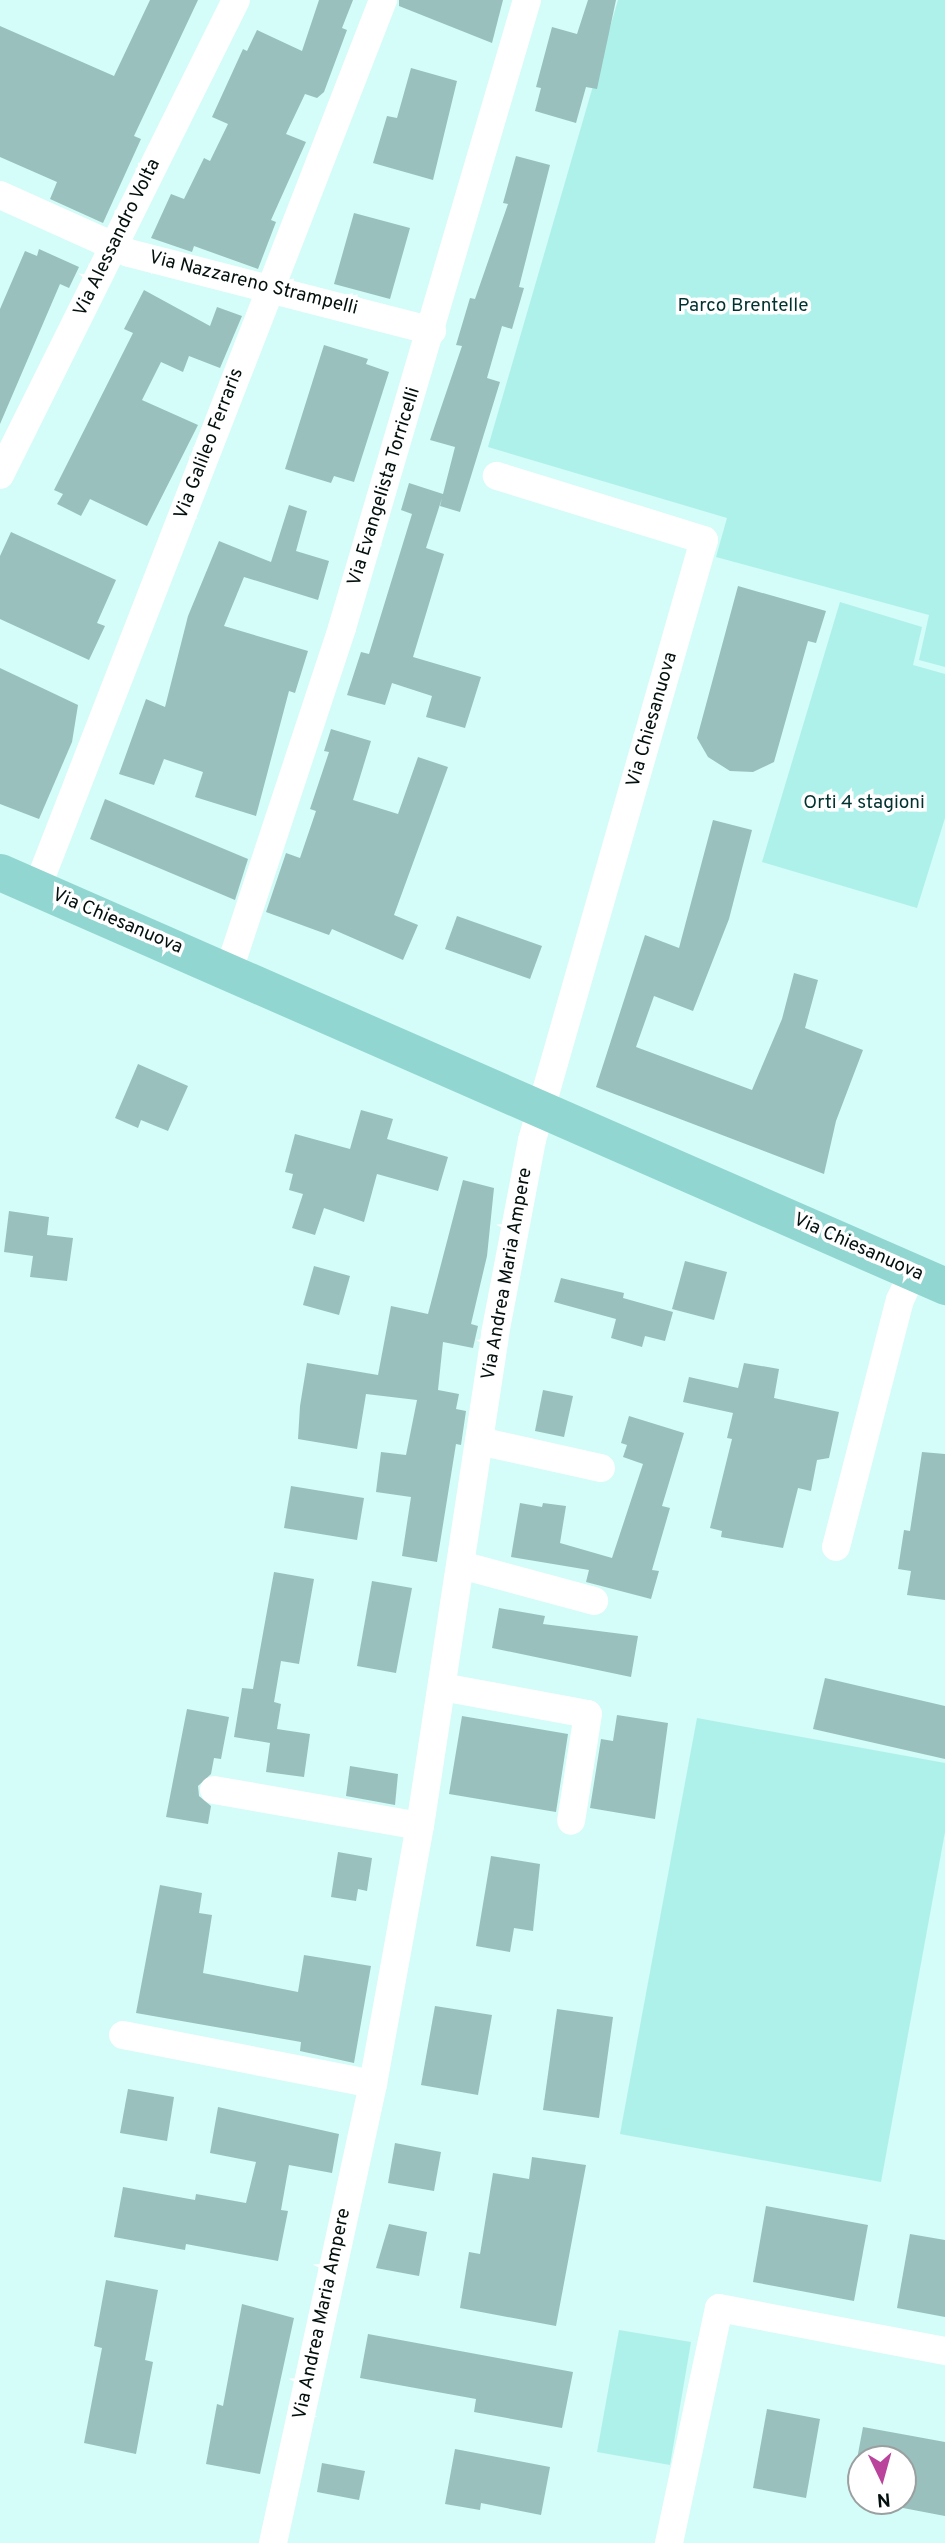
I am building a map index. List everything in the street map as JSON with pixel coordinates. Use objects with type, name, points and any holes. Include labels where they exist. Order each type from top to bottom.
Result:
[{"type":"main road","name":"Via Chiesanuova","points":[[0,872],[229,970],[929,1279]]},
{"type":"street","name":"Via Alessandro Volta","points":[[0,475],[236,0]]},
{"type":"street","name":"Via Galileo Ferraris","points":[[37,888],[383,0]]},
{"type":"street","name":"Via Evangelista Torricelli","points":[[229,970],[275,842],[432,331],[527,0]]},
{"type":"street","name":"Via Nazzareno Strampelli","points":[[0,195],[115,246],[432,331]]},
{"type":"street","name":"Via Chiesanuova","points":[[497,476],[704,540],[541,1108]]},
{"type":"street","name":"Via Andrea Maria Ampere","points":[[273,2543],[373,2084],[420,1826],[495,1334],[541,1108]]},
{"type":"street","points":[[836,1547],[900,1300],[929,1279]]},
{"type":"street","points":[[479,1441],[601,1468]]},
{"type":"street","points":[[461,1565],[594,1601]]},
{"type":"street","points":[[442,1687],[589,1714],[571,1821]]},
{"type":"street","points":[[214,1790],[420,1826]]},
{"type":"street","points":[[123,2035],[373,2084]]},
{"type":"street","points":[[668,2543],[719,2308],[945,2351]]},
{"type":"green space","name":"Parco Brentelle","points":[[618,0],[945,0],[945,667],[919,660],[929,615],[716,557],[727,518],[488,447]]},
{"type":"green space","name":"Orti 4 stagioni","points":[[840,602],[922,627],[913,665],[945,674],[945,818],[917,908],[762,862]]},
{"type":"green space","points":[[697,1718],[945,1763],[945,1832],[881,2182],[620,2134]]},
{"type":"green space","points":[[619,2330],[691,2342],[670,2465],[597,2452]]},
{"type":"building","points":[[150,0],[198,0],[134,136],[141,139],[103,223],[50,199],[57,182],[0,157],[0,26],[114,76]]},
{"type":"building","points":[[319,0],[353,0],[342,28],[347,30],[324,92],[317,98],[305,94],[286,134],[306,142],[271,220],[276,222],[258,269],[194,246],[192,252],[151,238],[171,194],[184,199],[204,158],[210,161],[228,124],[212,117],[243,49],[247,51],[257,30],[302,51]]},
{"type":"building","points":[[399,0],[503,0],[492,43],[399,6]]},
{"type":"building","points":[[588,0],[616,0],[597,89],[586,87],[576,123],[535,111],[541,88],[536,87],[552,27],[577,34]]},
{"type":"building","points":[[411,68],[457,81],[433,180],[373,163],[387,116],[397,118]]},
{"type":"building","points":[[516,156],[550,165],[519,287],[524,288],[512,329],[502,326],[487,378],[500,382],[460,512],[440,506],[442,498],[426,548],[444,554],[413,657],[481,677],[465,728],[426,717],[432,696],[392,683],[385,705],[347,695],[361,652],[369,654],[412,514],[401,510],[409,483],[443,494],[455,447],[430,440],[462,346],[456,345],[470,298],[475,299],[508,204],[503,203]]},
{"type":"building","points":[[354,213],[410,228],[390,299],[334,284]]},
{"type":"building","points":[[39,249],[79,267],[69,288],[60,284],[0,424],[0,309],[25,251],[37,256]]},
{"type":"building","points":[[144,290],[210,326],[217,307],[242,316],[220,368],[189,356],[183,372],[161,362],[142,400],[198,425],[147,526],[90,499],[81,516],[57,504],[63,494],[54,490],[133,333],[124,329]]},
{"type":"building","points":[[324,345],[368,359],[366,364],[389,372],[354,482],[334,476],[331,483],[285,469]]},
{"type":"building","points":[[289,505],[307,511],[296,551],[329,561],[318,600],[244,577],[224,626],[308,651],[295,693],[289,691],[256,816],[195,797],[203,772],[164,759],[154,785],[119,774],[146,699],[165,707],[188,616],[219,541],[271,562]]},
{"type":"building","points":[[11,532],[116,580],[97,623],[105,626],[89,660],[0,619],[0,556]]},
{"type":"building","points":[[738,586],[826,611],[816,643],[808,641],[774,762],[753,772],[730,771],[708,757],[697,738]]},
{"type":"building","points":[[0,668],[78,705],[72,742],[39,819],[0,804]]},
{"type":"building","points":[[331,729],[371,741],[353,800],[398,814],[418,757],[448,767],[394,915],[418,925],[403,960],[332,929],[329,935],[266,912],[286,853],[300,858],[316,811],[310,809],[329,752],[324,751]]},
{"type":"building","points":[[105,799],[248,859],[235,900],[90,839]]},
{"type":"building","points":[[713,820],[752,830],[729,919],[693,1011],[654,996],[636,1047],[752,1090],[782,1019],[794,973],[818,980],[805,1028],[863,1050],[836,1121],[824,1174],[596,1087],[645,935],[679,948]]},
{"type":"building","points":[[457,916],[542,946],[530,979],[445,949]]},
{"type":"building","points":[[138,1064],[188,1086],[168,1131],[141,1120],[138,1128],[115,1118]]},
{"type":"building","points":[[361,1110],[393,1119],[387,1139],[448,1157],[438,1191],[377,1174],[364,1222],[324,1208],[315,1235],[292,1228],[303,1194],[289,1190],[293,1174],[285,1172],[295,1134],[350,1149]]},
{"type":"building","points":[[463,1180],[494,1188],[487,1256],[471,1324],[478,1326],[473,1348],[443,1342],[438,1390],[459,1394],[456,1409],[466,1411],[461,1445],[456,1444],[437,1562],[402,1556],[411,1497],[376,1492],[381,1452],[406,1455],[417,1400],[366,1394],[357,1449],[298,1439],[300,1406],[307,1363],[378,1375],[391,1306],[428,1314]]},
{"type":"building","points":[[9,1211],[49,1217],[47,1235],[73,1238],[67,1281],[30,1277],[33,1256],[4,1252]]},
{"type":"building","points":[[685,1261],[727,1272],[714,1320],[672,1309]]},
{"type":"building","points":[[314,1266],[350,1276],[339,1315],[303,1305]]},
{"type":"building","points":[[561,1278],[624,1293],[623,1298],[673,1312],[665,1341],[645,1336],[642,1347],[611,1338],[616,1319],[554,1302]]},
{"type":"building","points":[[744,1363],[779,1369],[774,1398],[839,1412],[829,1458],[817,1460],[811,1491],[798,1488],[783,1548],[721,1537],[722,1531],[710,1528],[732,1439],[727,1438],[733,1413],[683,1402],[689,1377],[738,1388]]},
{"type":"building","points":[[543,1390],[573,1396],[564,1437],[535,1431]]},
{"type":"building","points":[[629,1416],[684,1433],[662,1506],[670,1508],[652,1570],[659,1571],[651,1599],[586,1582],[589,1570],[511,1557],[520,1503],[542,1507],[543,1503],[566,1506],[560,1543],[612,1558],[643,1464],[623,1457],[627,1445],[621,1443]]},
{"type":"building","points":[[922,1452],[945,1454],[945,1600],[907,1595],[911,1571],[898,1569],[904,1530],[910,1531]]},
{"type":"building","points":[[291,1486],[364,1498],[357,1540],[284,1528]]},
{"type":"building","points":[[274,1572],[314,1579],[299,1664],[281,1661],[274,1702],[281,1704],[277,1729],[310,1734],[304,1777],[266,1772],[270,1743],[234,1737],[242,1688],[253,1689]]},
{"type":"building","points":[[372,1581],[412,1588],[396,1673],[357,1666]]},
{"type":"building","points":[[499,1608],[545,1616],[543,1624],[638,1636],[631,1677],[492,1648]]},
{"type":"building","points":[[825,1678],[945,1706],[945,1759],[813,1729]]},
{"type":"building","points":[[187,1709],[229,1717],[221,1759],[214,1758],[211,1774],[198,1786],[199,1796],[211,1806],[208,1824],[166,1817]]},
{"type":"building","points":[[617,1715],[668,1723],[655,1819],[590,1808],[601,1739],[613,1741]]},
{"type":"building","points":[[462,1716],[568,1734],[556,1812],[449,1794]]},
{"type":"building","points":[[350,1766],[398,1774],[395,1805],[346,1796]]},
{"type":"building","points":[[338,1852],[372,1858],[367,1891],[358,1889],[356,1901],[331,1897]]},
{"type":"building","points":[[491,1856],[540,1864],[533,1931],[514,1928],[510,1952],[476,1946]]},
{"type":"building","points":[[160,1885],[202,1893],[199,1913],[212,1915],[203,1973],[298,1992],[304,1955],[371,1966],[354,2063],[300,2051],[301,2042],[136,2013]]},
{"type":"building","points":[[435,2006],[492,2015],[478,2095],[421,2085]]},
{"type":"building","points":[[557,2009],[613,2017],[599,2118],[543,2110]]},
{"type":"building","points":[[128,2089],[174,2097],[167,2141],[120,2133]]},
{"type":"building","points":[[218,2107],[339,2134],[332,2173],[289,2165],[281,2210],[288,2211],[278,2261],[186,2244],[185,2250],[114,2237],[123,2187],[195,2200],[196,2194],[246,2203],[256,2162],[210,2153]]},
{"type":"building","points":[[395,2143],[441,2152],[434,2191],[388,2183]]},
{"type":"building","points":[[532,2157],[586,2165],[556,2326],[460,2308],[469,2252],[480,2254],[493,2173],[529,2179]]},
{"type":"building","points":[[766,2206],[868,2225],[854,2301],[753,2282]]},
{"type":"building","points":[[389,2224],[427,2232],[419,2276],[376,2268]]},
{"type":"building","points":[[910,2234],[945,2240],[945,2317],[897,2308]]},
{"type":"building","points":[[106,2280],[158,2290],[145,2360],[153,2362],[136,2454],[84,2443],[102,2348],[94,2346]]},
{"type":"building","points":[[242,2304],[294,2318],[260,2474],[206,2464],[217,2404],[223,2406]]},
{"type":"building","points":[[368,2334],[573,2372],[562,2428],[474,2412],[476,2399],[360,2378]]},
{"type":"building","points":[[767,2409],[820,2419],[806,2498],[753,2488]]},
{"type":"building","points":[[863,2427],[945,2442],[945,2516],[917,2511],[917,2445],[860,2445]]},
{"type":"building","points":[[455,2449],[550,2467],[541,2515],[481,2503],[480,2510],[445,2504]]},
{"type":"building","points":[[322,2463],[365,2471],[359,2500],[317,2492]]}]
